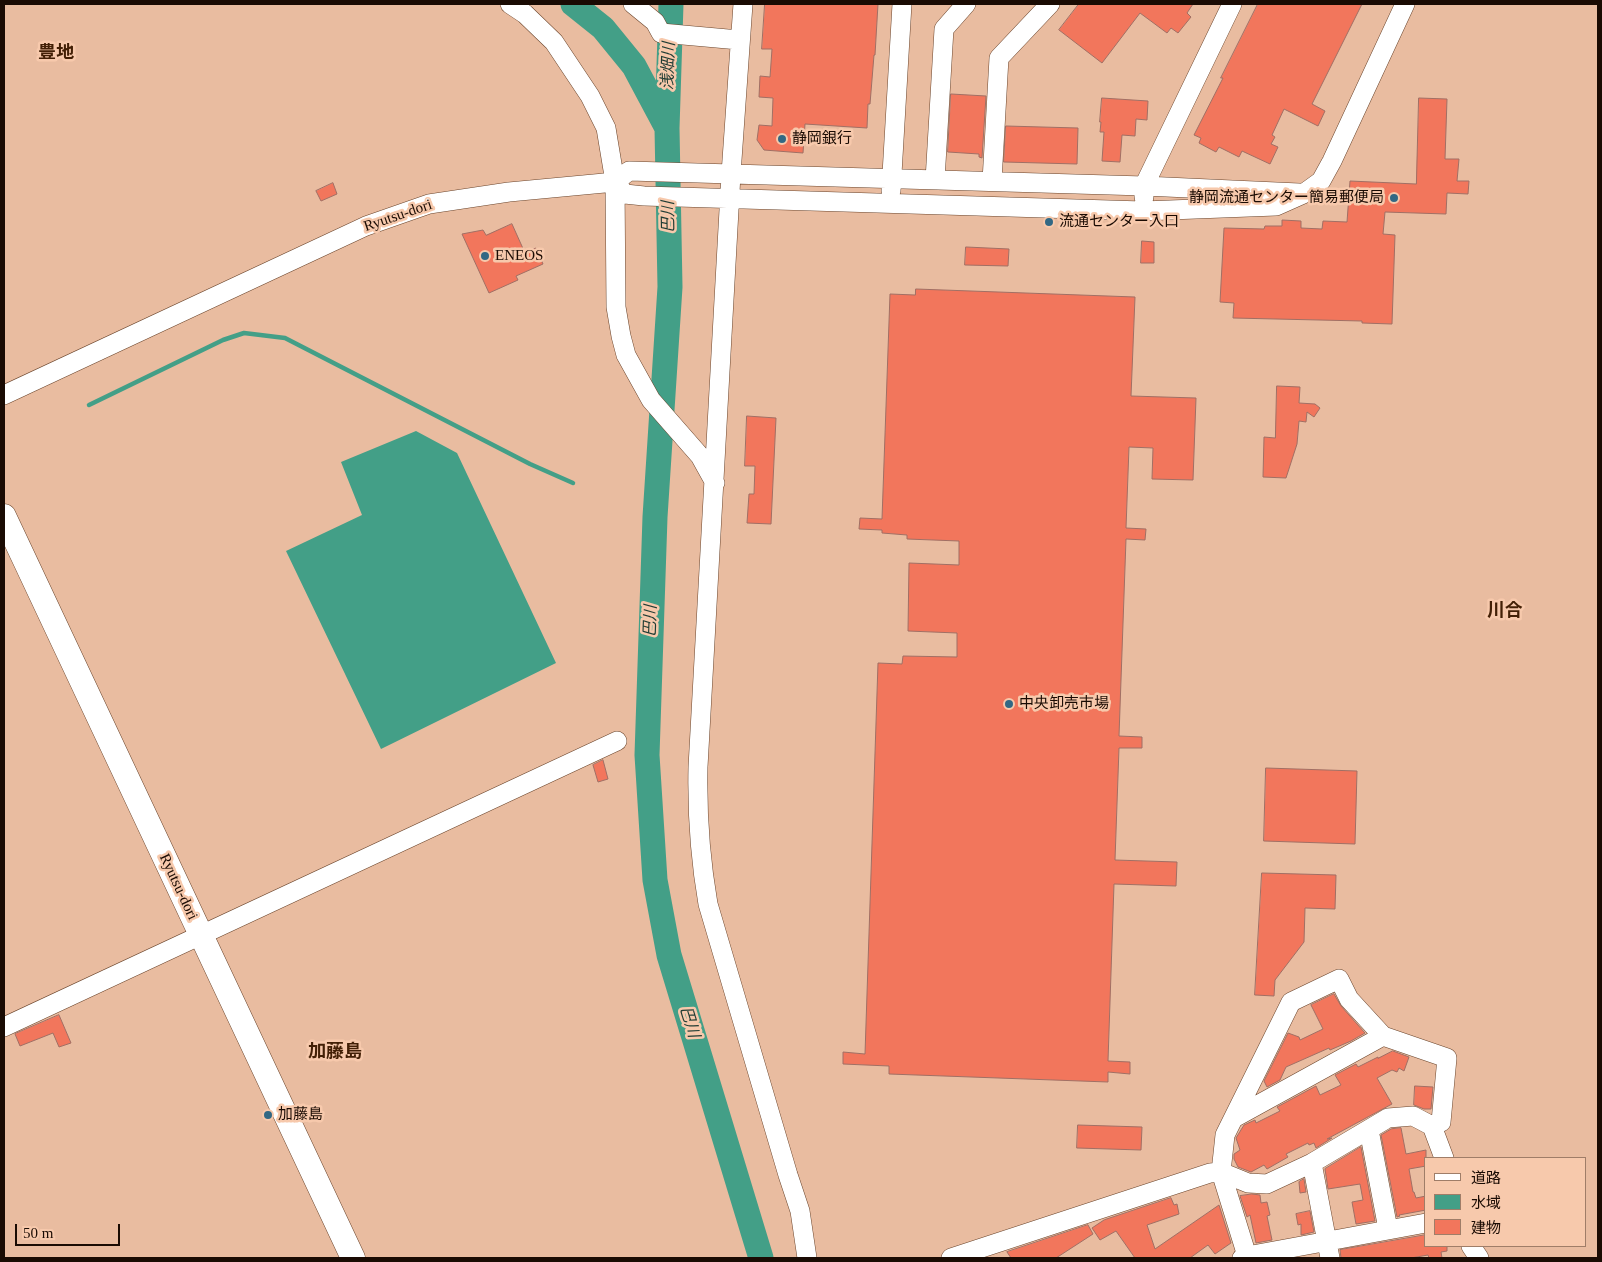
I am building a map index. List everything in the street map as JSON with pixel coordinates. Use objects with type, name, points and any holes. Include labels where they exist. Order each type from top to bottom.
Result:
[{"type":"main road","name":"Ryutsu-dori","points":[[4,516],[353,1258]]},
{"type":"street","points":[[510,4],[525,14],[554,42],[590,96],[606,128],[614,182],[616,307],[626,355],[651,400],[700,456],[715,483]]},
{"type":"street","points":[[633,4],[655,22],[661,32],[739,40]]},
{"type":"street","points":[[743,4],[731,174],[698,767],[698,827],[708,904],[788,1175],[817,1258]]},
{"type":"street","points":[[890,202],[902,4]]},
{"type":"street","points":[[935,180],[944,29],[966,4]]},
{"type":"street","points":[[992,182],[999,58],[1050,4]]},
{"type":"street","points":[[1143,211],[1144,186],[1232,4]]},
{"type":"street","points":[[614,182],[625,194],[644,196],[730,197],[1143,211],[1276,206],[1304,194],[1321,181],[1405,4]]},
{"type":"street","points":[[614,182],[629,171],[1144,186],[1304,194]]},
{"type":"street","name":"Ryutsu-dori","points":[[4,395],[366,226],[429,204],[509,192],[614,182]]},
{"type":"street","points":[[4,1027],[617,741]]},
{"type":"street","points":[[1424,1222],[1388,1229],[1328,1249],[1245,1257],[1221,1172],[1225,1135],[1291,1002],[1338,979],[1349,999],[1383,1036],[1447,1058],[1441,1122],[1432,1126]]},
{"type":"street","points":[[1234,1118],[1383,1036]]},
{"type":"street","points":[[951,1258],[981,1254],[1210,1173],[1221,1172],[1248,1183],[1267,1184],[1312,1163],[1388,1118],[1414,1116],[1432,1126],[1444,1157]]},
{"type":"street","points":[[1369,1130],[1388,1229]]},
{"type":"street","points":[[1312,1163],[1328,1249]]},
{"type":"street","points":[[800,1211],[807,1258]]},
{"type":"street","points":[[1472,1247],[1478,1258]]},
{"type":"water","points":[[416,431],[457,453],[556,663],[381,749],[286,551],[362,515],[341,462]]},
{"type":"building","points":[[765,4],[878,4],[875,55],[870,104],[868,104],[867,128],[805,124],[803,153],[764,150],[757,140],[759,125],[772,126],[773,98],[759,97],[760,76],[770,77],[772,49],[762,49]]},
{"type":"building","points":[[1079,4],[1193,4],[1187,13],[1191,17],[1178,33],[1171,28],[1167,33],[1140,13],[1102,63],[1059,30]]},
{"type":"building","points":[[1258,4],[1362,4],[1312,104],[1325,111],[1318,126],[1284,109],[1272,135],[1275,137],[1271,144],[1278,147],[1270,164],[1242,151],[1239,157],[1219,147],[1216,152],[1199,143],[1201,138],[1194,135]]},
{"type":"building","points":[[951,94],[986,96],[982,158],[979,157],[979,154],[948,152]]},
{"type":"building","points":[[1102,98],[1148,101],[1147,120],[1136,119],[1135,136],[1122,135],[1120,162],[1102,161],[1104,132],[1100,132],[1100,122]]},
{"type":"building","points":[[1419,98],[1447,99],[1445,159],[1459,159],[1457,181],[1469,181],[1468,194],[1447,193],[1446,214],[1385,212],[1383,234],[1395,235],[1392,324],[1362,323],[1362,321],[1233,318],[1234,303],[1220,302],[1224,228],[1264,229],[1265,226],[1282,226],[1282,220],[1301,221],[1301,228],[1322,229],[1323,221],[1347,222],[1350,181],[1416,184]]},
{"type":"building","points":[[1006,126],[1078,128],[1077,164],[1004,162]]},
{"type":"building","points":[[333,183],[337,194],[321,201],[316,191]]},
{"type":"building","points":[[512,224],[525,253],[536,248],[543,264],[516,276],[518,280],[489,293],[462,234],[483,230],[486,235]]},
{"type":"building","points":[[1142,241],[1154,242],[1154,263],[1141,263]]},
{"type":"building","points":[[966,247],[1009,249],[1008,266],[965,265]]},
{"type":"building","points":[[916,289],[1135,297],[1131,396],[1196,398],[1193,480],[1152,479],[1153,448],[1129,447],[1126,528],[1146,529],[1145,540],[1126,539],[1119,736],[1142,737],[1142,748],[1119,748],[1115,860],[1177,862],[1176,886],[1114,884],[1108,1061],[1130,1062],[1130,1074],[1108,1072],[1108,1082],[889,1074],[889,1066],[843,1064],[843,1052],[865,1054],[878,663],[902,664],[903,656],[957,657],[957,633],[908,631],[909,563],[959,565],[959,541],[907,539],[907,535],[882,533],[882,530],[859,529],[860,518],[882,519],[890,294],[915,295]]},
{"type":"building","points":[[1277,386],[1300,387],[1299,403],[1315,404],[1320,408],[1314,417],[1307,412],[1306,422],[1299,421],[1297,444],[1286,478],[1263,477],[1264,437],[1275,438]]},
{"type":"building","points":[[747,416],[776,418],[771,524],[747,523],[749,494],[754,494],[755,466],[745,466]]},
{"type":"building","points":[[603,760],[608,779],[598,782],[593,765]]},
{"type":"building","points":[[1266,768],[1357,771],[1355,844],[1264,841]]},
{"type":"building","points":[[1262,873],[1336,875],[1335,909],[1305,908],[1304,942],[1275,980],[1274,996],[1255,995]]},
{"type":"building","points":[[1334,994],[1341,1006],[1365,1033],[1351,1041],[1330,1050],[1329,1048],[1286,1067],[1280,1080],[1267,1087],[1264,1081],[1288,1033],[1299,1037],[1300,1040],[1323,1029],[1311,1005]]},
{"type":"building","points":[[59,1015],[71,1043],[59,1047],[53,1033],[20,1046],[15,1034]]},
{"type":"building","points":[[1393,1051],[1409,1057],[1404,1071],[1399,1068],[1397,1072],[1392,1070],[1377,1078],[1392,1104],[1327,1139],[1332,1138],[1316,1148],[1314,1143],[1309,1145],[1308,1143],[1286,1154],[1288,1157],[1267,1169],[1264,1165],[1251,1172],[1238,1167],[1234,1159],[1234,1154],[1240,1150],[1236,1138],[1244,1125],[1255,1120],[1256,1123],[1280,1111],[1277,1107],[1316,1086],[1320,1095],[1341,1085],[1335,1075],[1356,1064],[1358,1067]]},
{"type":"building","points":[[1415,1086],[1433,1087],[1431,1109],[1424,1109],[1414,1105]]},
{"type":"building","points":[[1078,1125],[1142,1127],[1141,1150],[1077,1148]]},
{"type":"building","points":[[1401,1128],[1406,1154],[1426,1150],[1424,1166],[1409,1169],[1413,1192],[1416,1198],[1424,1196],[1424,1210],[1397,1217],[1381,1135],[1391,1129]]},
{"type":"building","points":[[1361,1147],[1375,1221],[1356,1224],[1352,1202],[1363,1200],[1360,1184],[1328,1189],[1325,1169]]},
{"type":"building","points":[[1304,1179],[1306,1192],[1300,1193],[1299,1182]]},
{"type":"building","points":[[1260,1195],[1261,1203],[1267,1202],[1270,1215],[1267,1216],[1272,1240],[1256,1243],[1250,1215],[1247,1217],[1240,1196]]},
{"type":"building","points":[[1171,1198],[1174,1205],[1177,1204],[1179,1214],[1147,1225],[1155,1249],[1219,1205],[1231,1243],[1215,1254],[1208,1245],[1190,1258],[1135,1258],[1116,1231],[1100,1240],[1092,1228],[1104,1220]]},
{"type":"building","points":[[1310,1211],[1314,1232],[1301,1235],[1301,1224],[1298,1225],[1296,1214]]},
{"type":"building","points":[[1088,1225],[1093,1234],[1056,1258],[1011,1258],[1007,1252]]},
{"type":"building","points":[[1424,1235],[1424,1247],[1447,1247],[1447,1251],[1441,1252],[1442,1258],[1429,1258],[1428,1255],[1411,1258],[1341,1258],[1340,1250]]},
{"type":"waterway","name":"巴川","points":[[573,4],[603,28],[634,66],[666,126]]},
{"type":"waterway","name":"巴川","points":[[671,4],[667,128],[670,287],[655,517],[647,755],[655,880],[669,955],[761,1258]]},
{"type":"waterway","points":[[89,405],[223,340],[244,333],[285,338],[530,464],[573,483]]},
{"type":"place","name":"静岡銀行","points":[[782,139]]},
{"type":"place","name":"静岡流通センター簡易郵便局","points":[[1394,198]]},
{"type":"place","name":"流通センター入口","points":[[1049,222]]},
{"type":"place","name":"ENEOS","points":[[485,256]]},
{"type":"place","name":"中央卸売市場","points":[[1009,704]]},
{"type":"place","name":"加藤島","points":[[268,1115]]},
{"type":"district","name":"豊地","points":[[56,53]]},
{"type":"district","name":"川合","points":[[1505,611]]},
{"type":"district","name":"加藤島","points":[[335,1052]]},
{"type":"water label","name":"浅畑川","points":[[669,66]]}]
